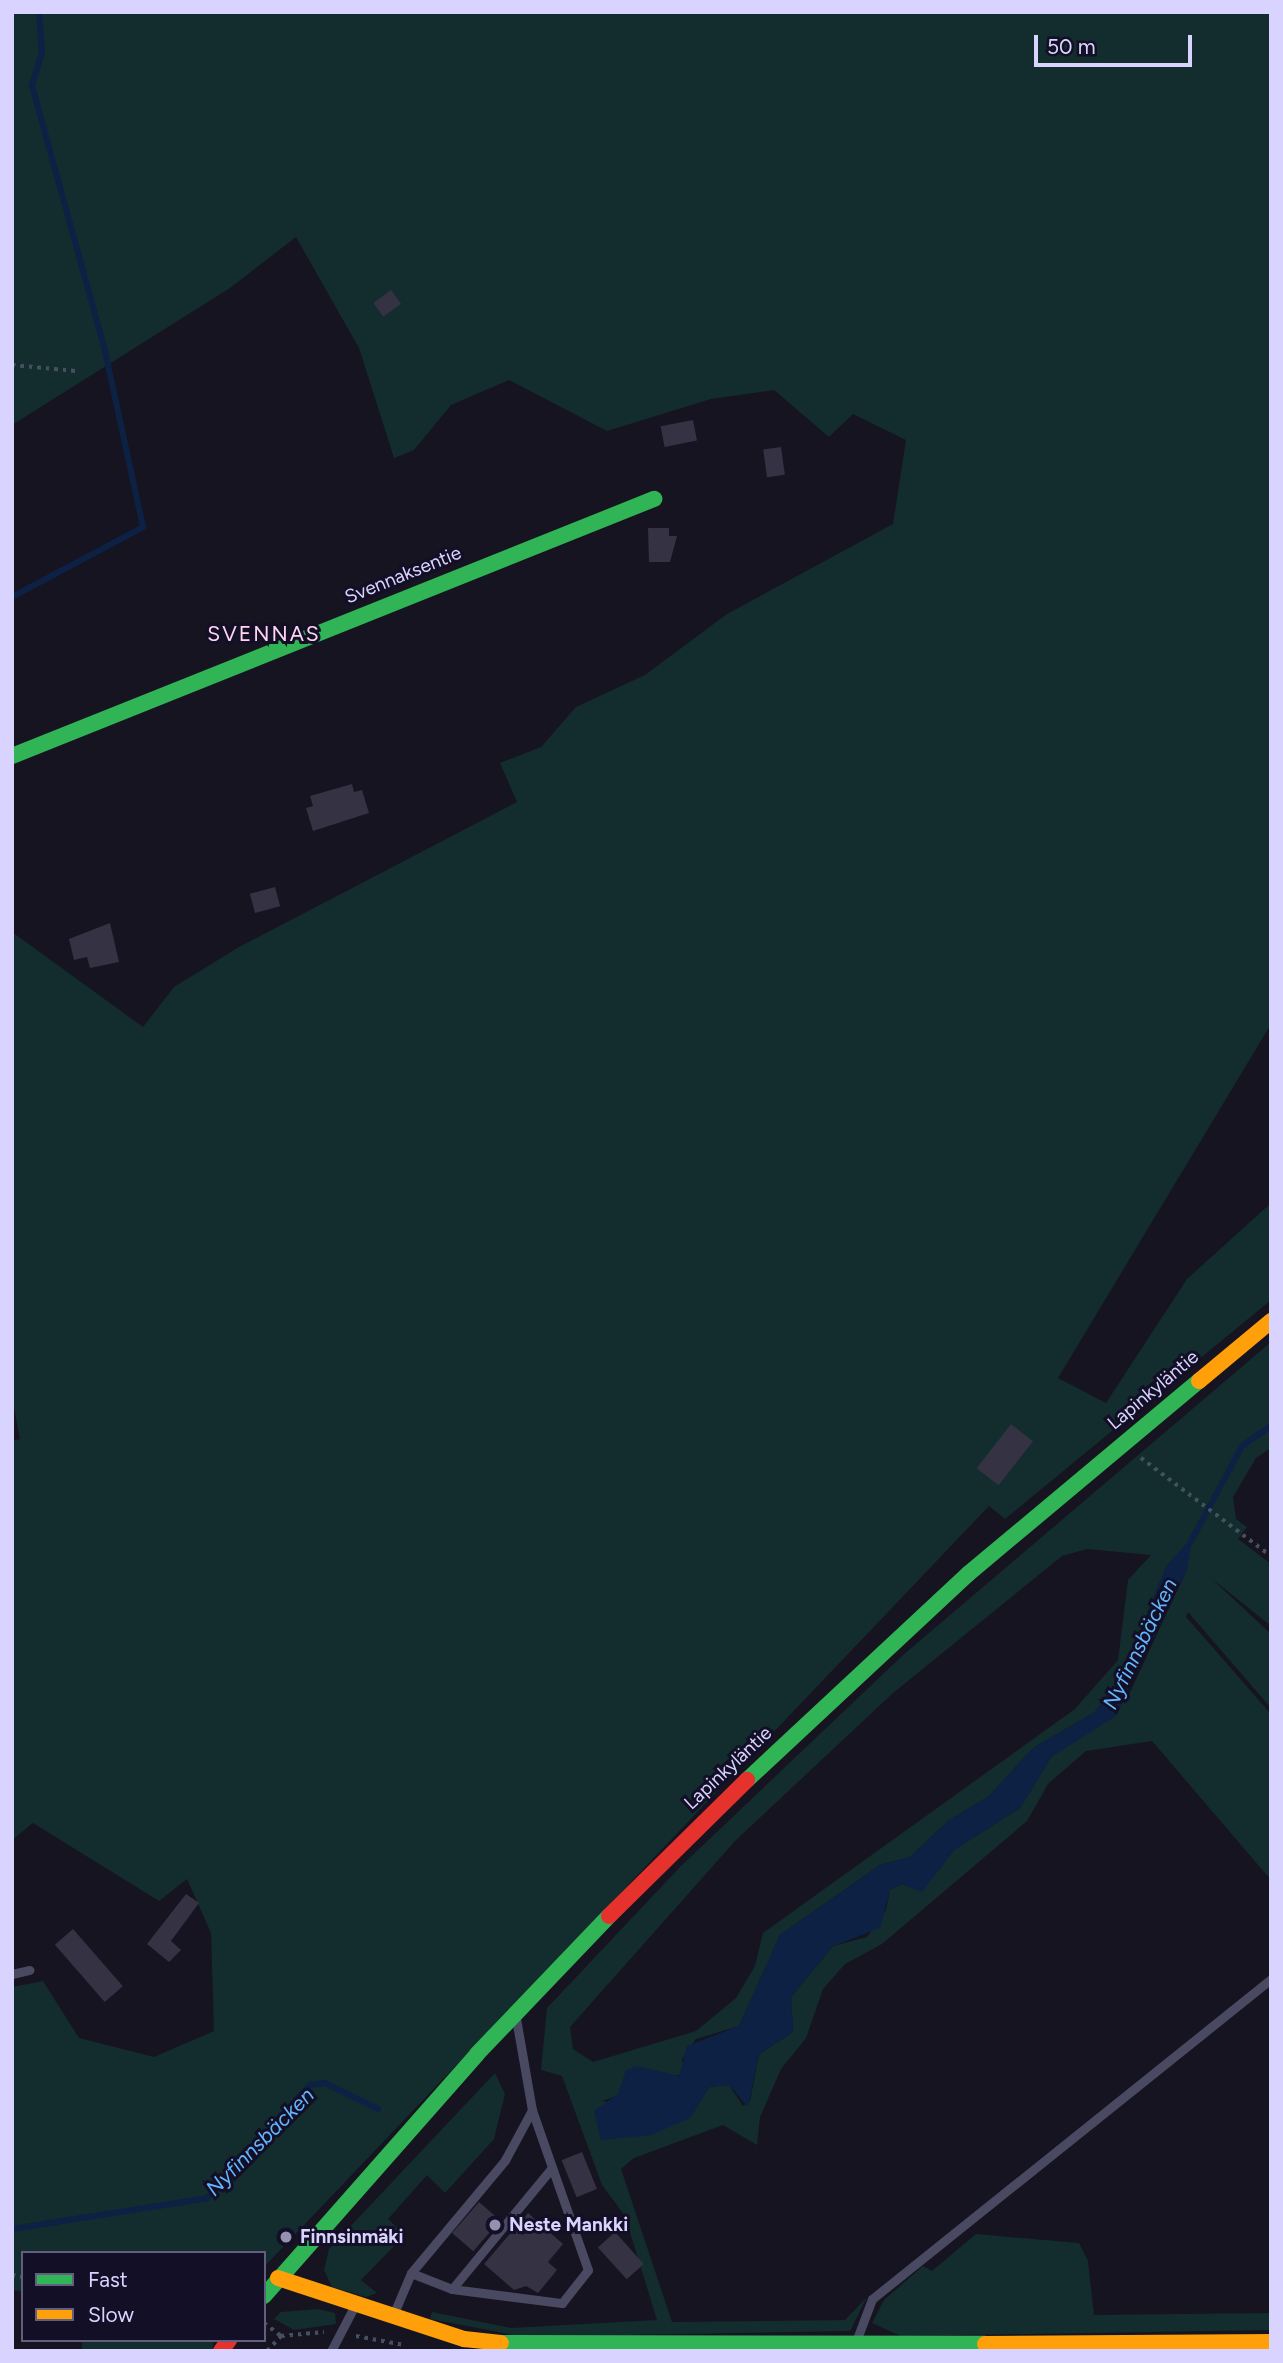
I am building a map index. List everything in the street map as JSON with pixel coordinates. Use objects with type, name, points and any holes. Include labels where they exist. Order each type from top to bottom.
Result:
[{"type":"street","name":"Svennaksentie","points":[[12,756],[654,499]]},
{"type":"street","name":"Lapinkyläntie","points":[[266,2293],[515,2015],[701,1823],[968,1574],[1125,1440],[1271,1321]]},
{"type":"street","points":[[278,2278],[354,2306],[464,2339],[550,2349],[854,2349],[1271,2342]]},
{"type":"lane","points":[[12,1974],[30,1970]]},
{"type":"lane","points":[[854,2349],[872,2299],[1271,1979]]},
{"type":"lane","points":[[411,2273],[452,2289],[562,2303],[588,2270],[531,2110],[515,2015]]},
{"type":"lane","points":[[392,2318],[411,2273],[505,2160],[531,2110]]},
{"type":"lane","points":[[452,2289],[551,2169]]},
{"type":"lane","points":[[331,2351],[354,2306]]},
{"type":"path","points":[[12,365],[76,371]]},
{"type":"path","points":[[1125,1440],[1192,1499],[1271,1556]]},
{"type":"path","points":[[267,2351],[281,2336]]},
{"type":"green space","points":[[12,12],[1271,12],[1271,1024],[1058,1378],[1106,1403],[1187,1279],[1271,1203],[1271,1300],[1005,1519],[989,1506],[266,2265],[266,2251],[21,2251],[21,2291],[12,2290],[12,1987],[43,1981],[79,2038],[154,2057],[214,2031],[211,1933],[187,1879],[159,1901],[33,1823],[12,1840],[12,1441],[20,1439],[12,1397],[12,932],[143,1027],[174,987],[239,947],[517,802],[500,763],[541,747],[576,707],[645,675],[727,614],[893,524],[906,440],[853,414],[829,437],[774,390],[711,399],[607,431],[509,380],[451,405],[414,450],[394,458],[359,348],[296,237],[230,288],[12,425]]},
{"type":"green space","points":[[1271,1342],[1271,1448],[1256,1458],[1233,1497],[1236,1519],[1247,1527],[1238,1539],[1271,1564],[1271,1626],[1211,1578],[1271,1634],[1271,1708],[1188,1612],[1186,1617],[1271,1714],[1271,1880],[1152,1741],[1086,1751],[1048,1784],[1027,1821],[882,1944],[845,1964],[823,1989],[806,2038],[781,2069],[760,2117],[757,2145],[723,2125],[634,2158],[621,2169],[672,2322],[845,2320],[867,2297],[850,2331],[524,2337],[430,2319],[432,2312],[511,2328],[657,2320],[625,2216],[602,2185],[562,2076],[541,2070],[547,2008],[681,1866],[902,1656]],"holes":[[[1087,1549],[1151,1555],[1128,1580],[1118,1660],[1075,1709],[763,1933],[755,1966],[736,1998],[696,2031],[593,2062],[573,2049],[570,2027],[735,1841],[893,1693],[1062,1556]],[[1167,1565],[1187,1569],[1127,1699],[1051,1757],[1020,1808],[954,1850],[922,1891],[902,1884],[890,1890],[886,1910],[867,1937],[833,1946],[791,1997],[793,2032],[759,2054],[750,2101],[743,2106],[729,2085],[709,2087],[690,2118],[602,2101],[684,2073],[682,2059],[696,2039],[739,2026],[780,1935],[880,1865],[910,1857],[948,1821],[989,1796],[1033,1748],[1095,1712],[1123,1672]]]},
{"type":"green space","points":[[495,2073],[505,2094],[494,2139],[445,2193],[427,2175],[388,2219],[405,2235],[361,2280],[377,2293],[366,2297],[332,2287],[324,2270],[329,2249]]},
{"type":"green space","points":[[976,2234],[1079,2243],[1088,2261],[1094,2315],[1271,2313],[1271,2330],[901,2336],[872,2323],[884,2300],[923,2266],[932,2271]]},
{"type":"green space","points":[[318,2309],[335,2313],[336,2324],[294,2330],[274,2319],[281,2312]]},
{"type":"green space","points":[[82,2342],[213,2342],[213,2351],[82,2351]]},
{"type":"water","points":[[1193,1536],[1187,1569],[1116,1716],[1051,1757],[1020,1808],[954,1850],[922,1892],[902,1884],[890,1890],[880,1928],[833,1946],[791,1997],[793,2032],[759,2054],[748,2107],[729,2085],[709,2087],[690,2118],[651,2135],[601,2140],[594,2111],[618,2094],[626,2070],[637,2066],[679,2076],[687,2046],[739,2026],[780,1935],[880,1865],[910,1857],[948,1821],[989,1796],[1033,1748],[1095,1712],[1123,1672],[1167,1565]]},
{"type":"building","points":[[391,290],[401,304],[383,317],[373,303]]},
{"type":"building","points":[[693,420],[697,441],[665,447],[661,426]]},
{"type":"building","points":[[781,447],[785,475],[767,477],[763,450]]},
{"type":"building","points":[[648,528],[669,528],[669,536],[677,536],[670,562],[649,562]]},
{"type":"building","points":[[352,784],[354,792],[362,790],[369,813],[313,831],[306,808],[313,806],[310,796]]},
{"type":"building","points":[[275,887],[280,906],[255,913],[250,894]]},
{"type":"building","points":[[110,923],[119,962],[90,968],[87,957],[74,960],[69,939]]},
{"type":"building","points":[[1011,1424],[1033,1441],[999,1485],[977,1468]]},
{"type":"building","points":[[186,1894],[199,1903],[171,1941],[181,1950],[169,1962],[147,1944]]},
{"type":"building","points":[[73,1929],[123,1986],[105,2002],[55,1945]]},
{"type":"building","points":[[582,2152],[597,2189],[577,2197],[562,2160]]},
{"type":"building","points":[[479,2202],[500,2220],[473,2251],[452,2233]]},
{"type":"building","points":[[528,2213],[563,2244],[548,2262],[557,2270],[538,2293],[526,2286],[514,2290],[484,2264]]},
{"type":"building","points":[[615,2232],[644,2264],[627,2279],[598,2247]]},
{"type":"waterway","points":[[12,597],[143,527],[104,347],[32,85],[42,52],[39,12]]},
{"type":"waterway","name":"Nyfinnsbäcken","points":[[1190,1543],[1242,1446],[1271,1426]]},
{"type":"waterway","name":"Nyfinnsbäcken","points":[[12,2229],[207,2198],[310,2085],[325,2083],[378,2109]]},
{"type":"traffic: fast","points":[[12,756],[654,499]]},
{"type":"traffic: fast","points":[[747,1780],[968,1574],[1199,1381]]},
{"type":"traffic: fast","points":[[266,2294],[477,2054],[609,1916]]},
{"type":"traffic: fast","points":[[501,2343],[985,2344]]},
{"type":"traffic: slow","points":[[1199,1381],[1271,1321]]},
{"type":"traffic: slow","points":[[278,2278],[464,2339],[501,2343]]},
{"type":"traffic: slow","points":[[985,2344],[1271,2342]]},
{"type":"traffic: jam","points":[[609,1916],[747,1780]]},
{"type":"traffic: jam","points":[[221,2351],[228,2342]]},
{"type":"place","name":"Neste Mankki","points":[[495,2225]]},
{"type":"place","name":"Finnsinmäki","points":[[286,2237]]},
{"type":"district","name":"SVENNAS","points":[[264,634]]}]
